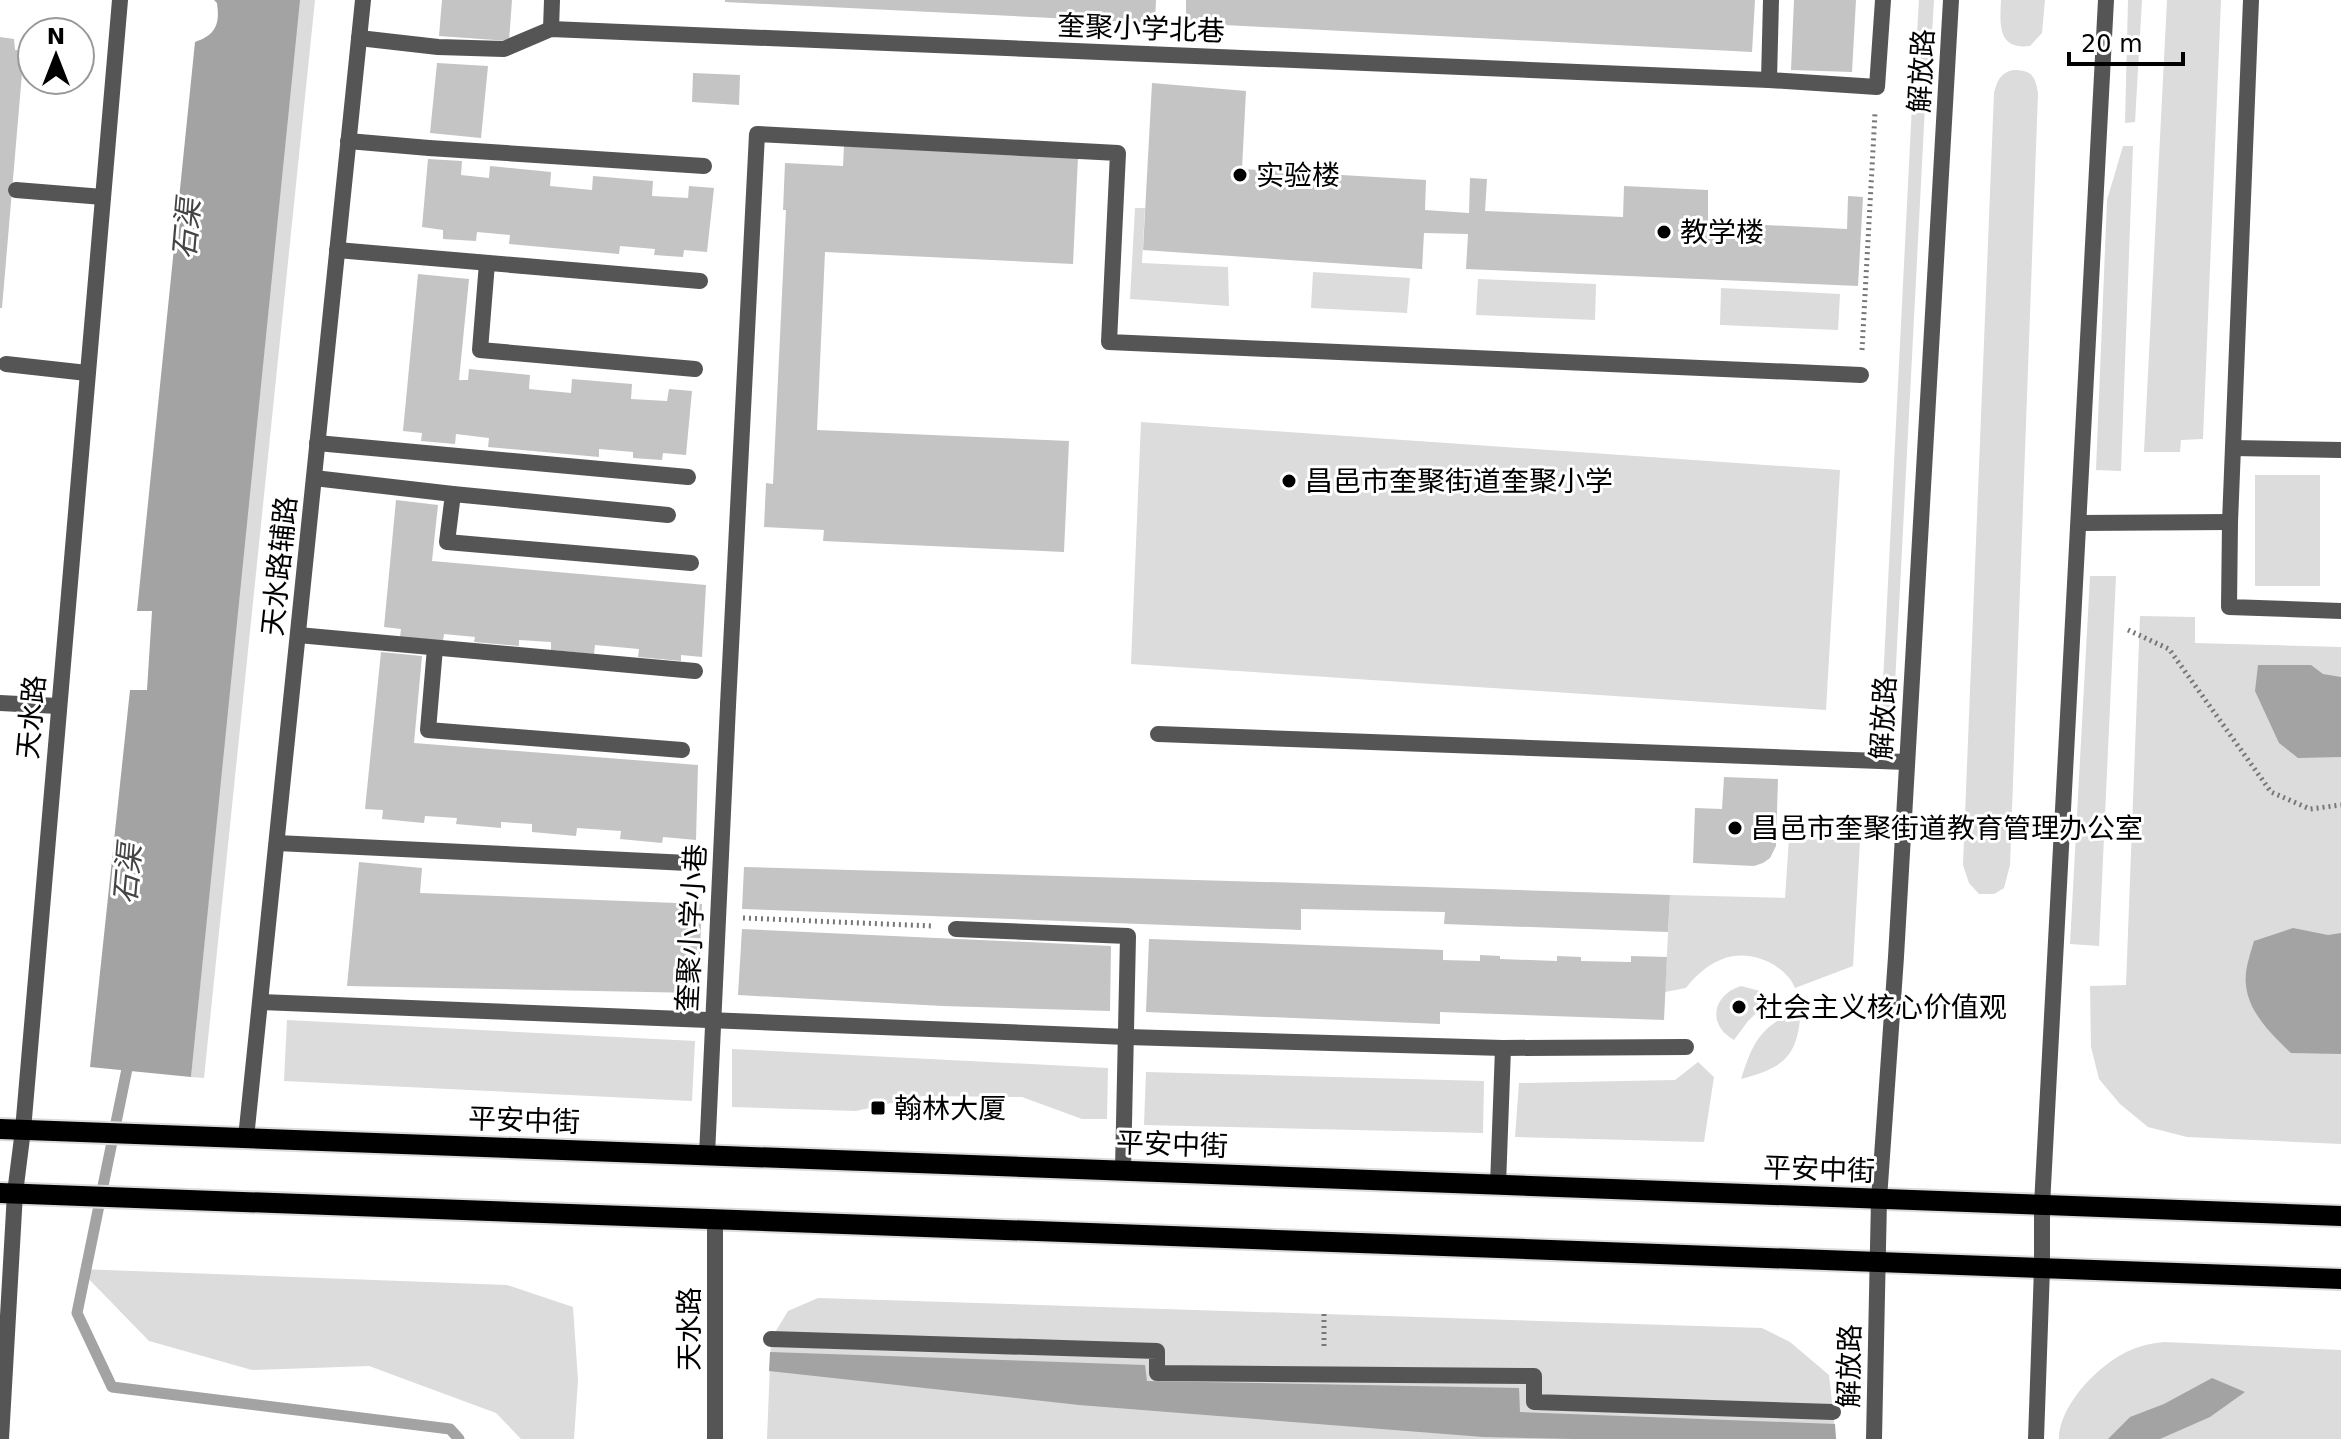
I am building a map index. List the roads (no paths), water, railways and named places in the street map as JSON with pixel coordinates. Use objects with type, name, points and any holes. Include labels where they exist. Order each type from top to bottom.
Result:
[{"type":"main road","name":"平安中街","points":[[0,1129],[2341,1216]]},
{"type":"main road","points":[[8,1193],[2341,1279]]},
{"type":"street","name":"天水路","points":[[1,1439],[8,1193],[23,1130],[120,0]]},
{"type":"street","name":"天水路辅路","points":[[246,1138],[363,0]]},
{"type":"street","points":[[551,29],[552,0]]},
{"type":"street","points":[[1769,80],[1771,0]]},
{"type":"street","name":"奎聚小学北巷","points":[[359,38],[438,47],[504,49],[551,29],[1877,87],[1883,0]]},
{"type":"street","name":"解放路","points":[[1874,1439],[1879,1199],[1951,0]]},
{"type":"street","points":[[2036,1439],[2042,1205],[2106,0]]},
{"type":"street","points":[[2251,0],[2229,607],[2341,611]]},
{"type":"street","name":"奎聚小学小巷","points":[[707,1155],[757,134],[1118,153],[1109,342],[1861,375]]},
{"type":"street","points":[[348,141],[704,166]]},
{"type":"street","points":[[16,190],[103,197]]},
{"type":"street","points":[[337,250],[700,281]]},
{"type":"street","points":[[487,263],[480,350],[695,369]]},
{"type":"street","points":[[6,364],[87,373]]},
{"type":"street","points":[[317,443],[688,477]]},
{"type":"street","points":[[2233,448],[2341,450]]},
{"type":"street","points":[[314,478],[668,515]]},
{"type":"street","points":[[453,494],[447,542],[691,563]]},
{"type":"street","points":[[2079,523],[2230,522]]},
{"type":"street","points":[[298,635],[695,671]]},
{"type":"street","points":[[435,648],[428,730],[682,750]]},
{"type":"street","points":[[0,703],[58,706]]},
{"type":"street","points":[[1158,734],[1907,762]]},
{"type":"street","points":[[277,843],[688,863]]},
{"type":"street","points":[[948,928],[1128,936],[1123,1170]]},
{"type":"street","points":[[261,1002],[1127,1037],[1503,1048],[1686,1047]]},
{"type":"street","points":[[1498,1185],[1503,1048]]},
{"type":"street","name":"天水路","points":[[715,1219],[715,1439]]},
{"type":"street","points":[[771,1339],[1157,1351],[1157,1373],[1534,1376],[1534,1402],[1833,1412]]},
{"type":"water","points":[[214,0],[300,0],[191,1077],[90,1067],[130,690],[147,690],[152,611],[137,611],[195,42],[208,36],[215,28],[218,10]]},
{"type":"water","points":[[2258,665],[2311,665],[2323,674],[2341,677],[2341,757],[2298,758],[2279,743],[2255,691]]},
{"type":"water","points":[[2293,928],[2328,935],[2341,933],[2341,1054],[2291,1053],[2262,1023],[2251,1005],[2246,980],[2254,941]]},
{"type":"water","points":[[770,1352],[1145,1365],[1147,1381],[1519,1388],[1520,1412],[1835,1424],[1836,1439],[1483,1437],[1079,1405],[769,1371]]},
{"type":"water","points":[[2212,1378],[2245,1392],[2210,1417],[2160,1439],[2108,1439],[2130,1417],[2164,1404]]},
{"type":"waterway","name":"石渠","points":[[129,1059],[77,1313],[112,1387],[450,1429],[459,1439]]},
{"type":"place","name":"实验楼","points":[[1240,175]]},
{"type":"place","name":"教学楼","points":[[1664,232]]},
{"type":"place","name":"昌邑市奎聚街道奎聚小学","points":[[1289,481]]},
{"type":"place","name":"昌邑市奎聚街道教育管理办公室","points":[[1735,828]]},
{"type":"place","name":"社会主义核心价值观","points":[[1739,1007]]},
{"type":"place","name":"翰林大厦","points":[[878,1108]]}]
